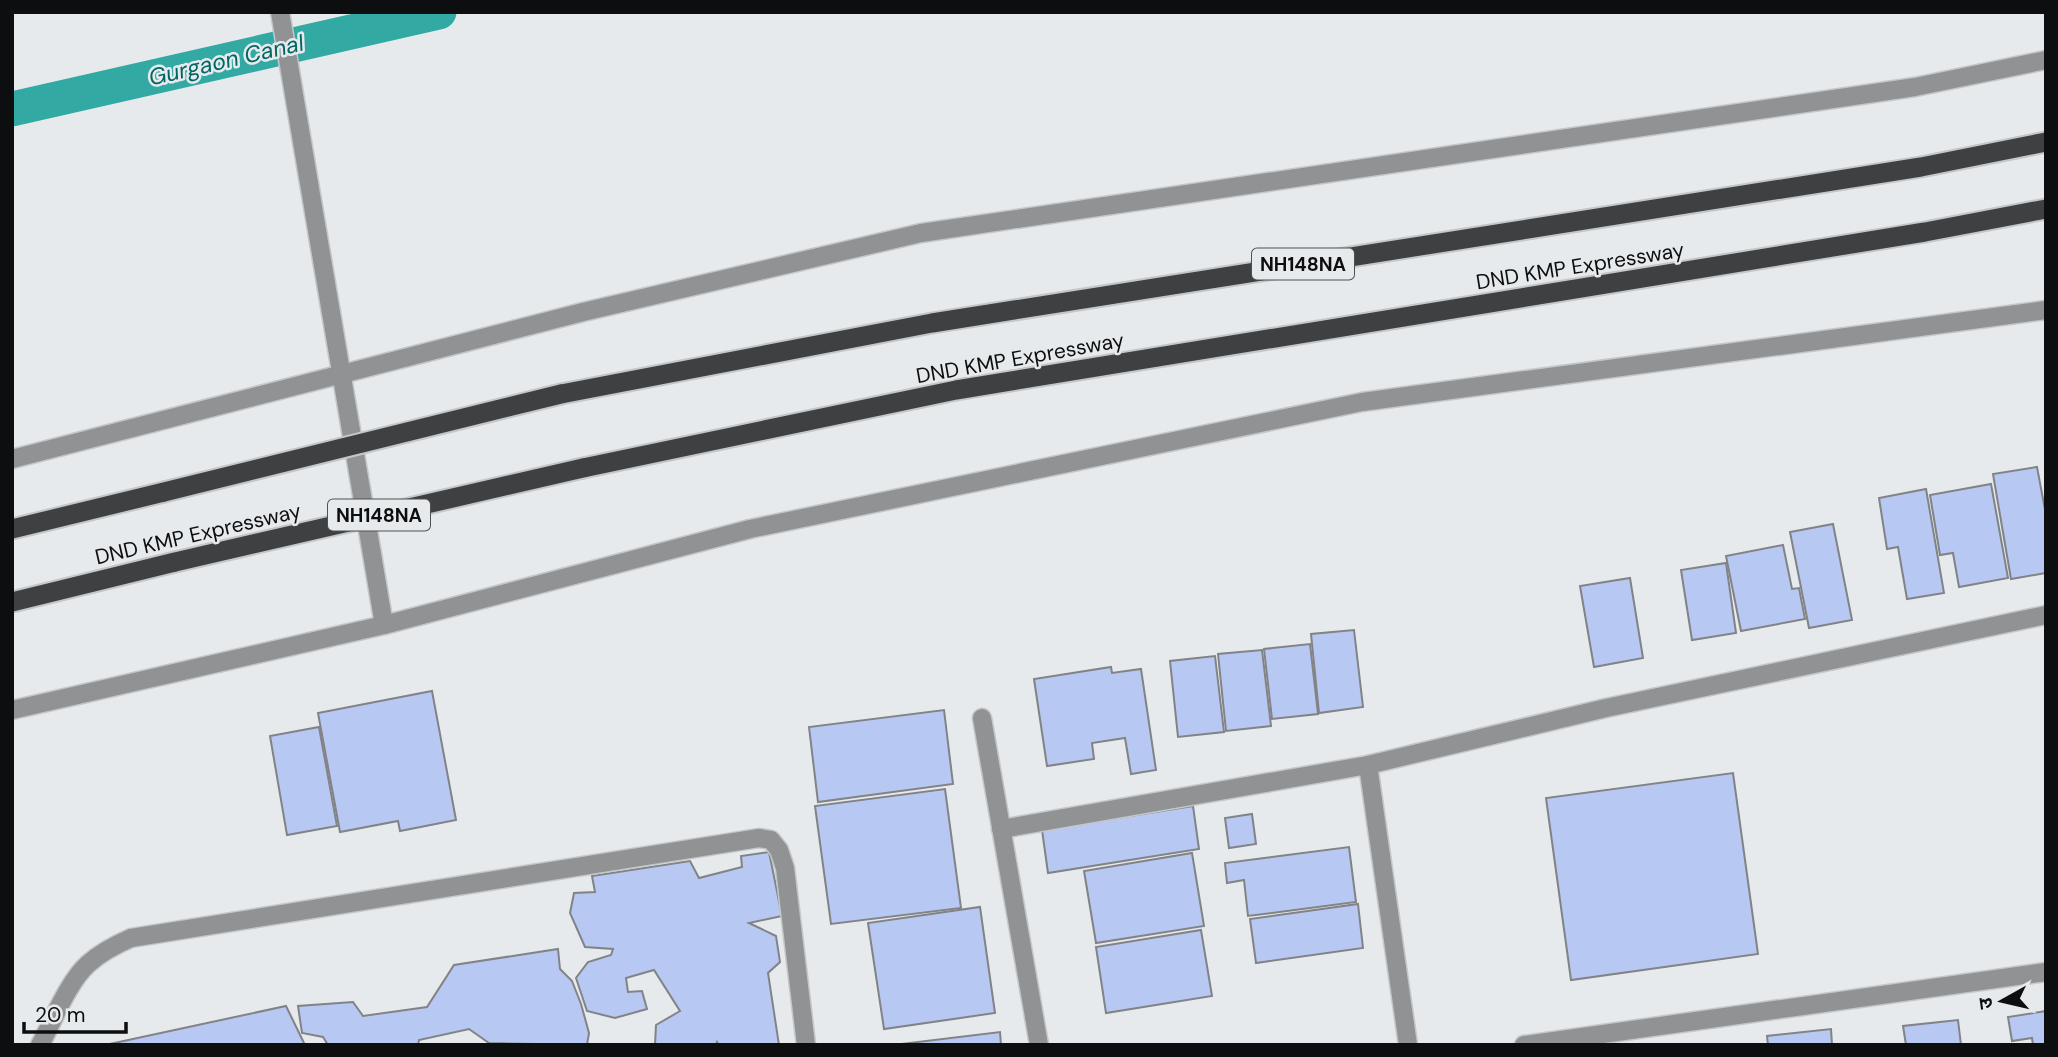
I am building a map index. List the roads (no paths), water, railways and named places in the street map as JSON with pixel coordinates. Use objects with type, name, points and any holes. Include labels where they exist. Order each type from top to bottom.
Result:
[{"type":"highway","name":"NH148NA","points":[[12,529],[561,394],[932,323],[1908,169],[2046,142]]},
{"type":"highway","name":"DND KMP Expressway","points":[[12,602],[583,468],[956,390],[1925,233],[2046,209]]},
{"type":"street","points":[[280,12],[384,625]]},
{"type":"street","points":[[12,459],[583,312],[921,233],[1915,87],[2046,60]]},
{"type":"street","points":[[12,709],[384,625],[750,529],[1362,402],[2046,310]]},
{"type":"street","points":[[1001,829],[1368,765],[1606,708],[2046,615]]},
{"type":"street","points":[[982,718],[1039,1045]]},
{"type":"street","points":[[1368,765],[1408,1045]]},
{"type":"street","points":[[40,1045],[69,991],[86,966],[107,950],[131,938],[759,838],[771,840],[779,850],[785,869],[806,1045]]},
{"type":"street","points":[[1524,1045],[2046,972]]},
{"type":"waterway","name":"Gurgaon Canal","points":[[12,109],[439,12]]}]
